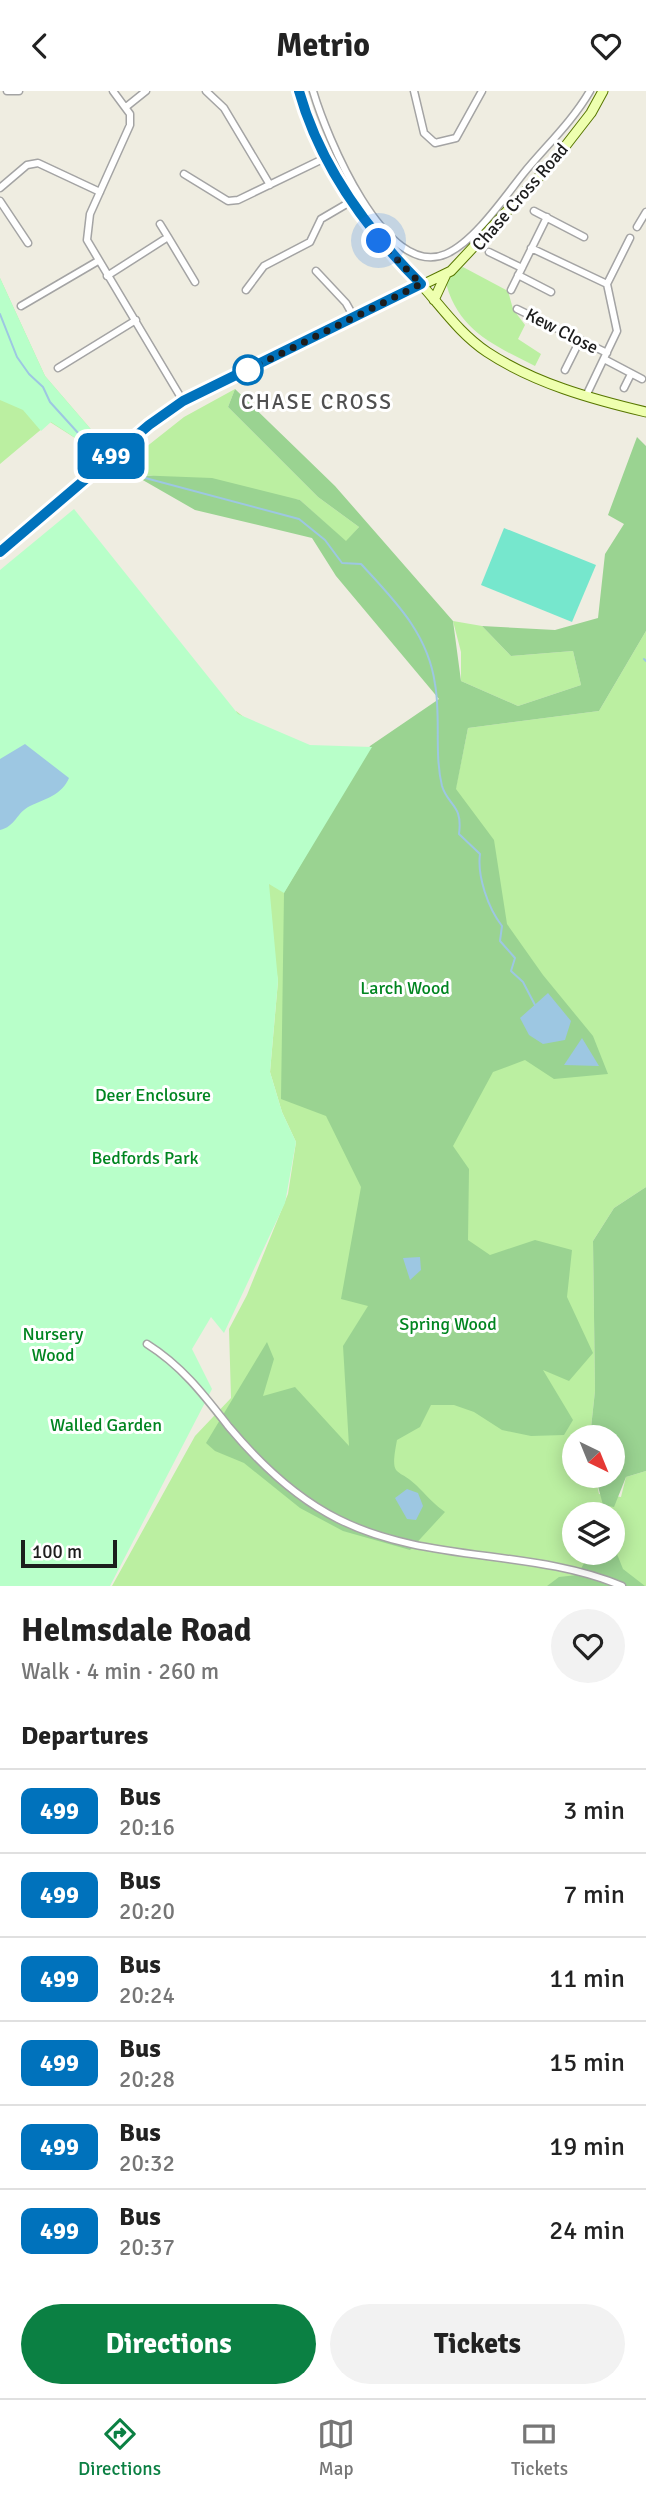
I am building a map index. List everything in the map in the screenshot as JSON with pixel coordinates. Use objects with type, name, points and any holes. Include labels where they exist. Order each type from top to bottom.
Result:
[{"type":"main road","points":[[299,91],[327,157],[350,202],[383,246],[421,284],[463,333],[486,351],[539,378],[586,396],[646,412]]},
{"type":"main road","name":"Chase Cross Road","points":[[0,552],[149,425],[183,401],[446,274],[460,264],[568,142],[591,113],[603,91]]},
{"type":"main road","points":[[434,300],[446,274]]},
{"type":"street","points":[[7,91],[19,91]]},
{"type":"street","points":[[113,91],[126,107],[130,125],[100,192],[87,228],[87,240],[183,401]]},
{"type":"street","points":[[126,107],[146,91]]},
{"type":"street","points":[[206,91],[224,108],[270,185]]},
{"type":"street","points":[[313,91],[355,186],[375,219],[402,250],[418,257],[438,257],[460,245],[494,211],[590,91]]},
{"type":"street","points":[[414,91],[425,133],[436,143],[456,138],[482,91]]},
{"type":"street","points":[[558,133],[568,142]]},
{"type":"street","points":[[184,174],[228,201],[270,185],[327,157]]},
{"type":"street","points":[[0,188],[27,165],[38,163],[100,192]]},
{"type":"street","points":[[0,201],[28,243]]},
{"type":"street","points":[[246,290],[249,281],[270,259],[310,242],[321,219],[350,202]]},
{"type":"street","points":[[534,211],[584,237]]},
{"type":"street","points":[[637,226],[646,212]]},
{"type":"street","points":[[511,290],[547,217]]},
{"type":"street","points":[[160,224],[195,282]]},
{"type":"street","points":[[107,276],[168,237]]},
{"type":"street","points":[[586,396],[617,331],[607,284],[630,238]]},
{"type":"street","points":[[531,248],[607,284]]},
{"type":"street","points":[[489,252],[551,292]]},
{"type":"street","points":[[21,306],[98,261]]},
{"type":"street","points":[[316,271],[346,303],[355,319]]},
{"type":"street","name":"Kew Close","points":[[517,309],[580,340],[642,379]]},
{"type":"street","points":[[58,367],[136,320]]},
{"type":"street","points":[[565,370],[580,340]]},
{"type":"street","points":[[624,388],[631,374]]},
{"type":"street","points":[[147,1344],[167,1357],[202,1391],[230,1428],[270,1470],[300,1497],[339,1520],[432,1548],[569,1568],[622,1586]]},
{"type":"green space","points":[[463,267],[508,291],[513,309],[525,325],[518,339],[541,354],[535,366],[478,333],[458,311],[445,279]]},
{"type":"green space","points":[[0,278],[45,376],[107,448],[100,454],[50,422],[0,464]]},
{"type":"green space","points":[[0,278],[45,376],[107,448],[100,454],[51,422],[41,431],[23,410],[0,400]]},
{"type":"green space","points":[[235,389],[228,407],[318,497],[359,527],[346,542],[300,500],[117,470],[184,417]]},
{"type":"green space","points":[[235,389],[335,486],[453,621],[461,681],[518,706],[581,685],[573,651],[511,656],[482,626],[555,630],[598,618],[605,554],[624,524],[608,515],[637,437],[646,446],[646,631],[599,711],[468,728],[456,789],[494,840],[507,924],[543,975],[593,1036],[608,1074],[554,1079],[525,1060],[493,1072],[453,1146],[469,1169],[468,1240],[490,1255],[535,1240],[572,1250],[567,1297],[593,1353],[569,1381],[543,1370],[573,1420],[570,1425],[562,1425],[562,1435],[531,1436],[502,1430],[474,1412],[454,1405],[431,1405],[420,1427],[397,1440],[394,1462],[397,1471],[445,1512],[410,1550],[343,1531],[300,1508],[244,1463],[215,1451],[206,1443],[267,1342],[274,1359],[263,1396],[295,1387],[349,1446],[343,1346],[368,1306],[341,1299],[361,1187],[326,1116],[281,1099],[284,893],[370,746],[439,699],[336,576],[312,538],[195,510],[134,475],[212,478],[300,500],[346,541],[359,527],[318,497],[228,407]]},
{"type":"green space","name":"Bedfords Park","points":[[74,509],[238,714],[310,745],[372,747],[284,893],[269,884],[278,981],[270,1072],[282,1112],[296,1142],[285,1203],[224,1333],[211,1317],[192,1349],[212,1389],[110,1586],[0,1586],[0,570]]},
{"type":"green space","points":[[453,621],[482,626],[511,656],[573,651],[581,685],[518,706],[461,681],[461,652]]},
{"type":"green space","points":[[646,631],[646,1187],[614,1208],[593,1241],[595,1391],[591,1425],[562,1425],[562,1488],[598,1488],[599,1494],[621,1497],[626,1477],[646,1471],[646,1586],[112,1586],[195,1436],[231,1398],[229,1329],[247,1295],[288,1194],[296,1142],[282,1112],[270,1072],[278,981],[236,711],[307,765],[372,747],[456,787],[468,728],[599,711]]},
{"type":"green space","points":[[646,1187],[646,1471],[625,1480],[625,1425],[591,1425],[595,1391],[593,1241],[614,1208]]},
{"type":"green space","points":[[598,1488],[622,1488],[616,1502],[602,1502]]},
{"type":"green space","points":[[583,1565],[621,1565],[645,1586],[547,1586],[559,1577],[577,1575]]},
{"type":"shaded area","points":[[504,528],[596,565],[572,622],[481,585]]},
{"type":"shaded area","points":[[25,744],[69,778],[62,789],[26,809],[9,826],[0,830],[0,759]]},
{"type":"shaded area","points":[[548,993],[571,1021],[565,1040],[543,1044],[529,1035],[520,1018]]},
{"type":"shaded area","points":[[582,1038],[599,1066],[564,1065]]},
{"type":"shaded area","points":[[420,1257],[421,1270],[410,1280],[403,1258]]},
{"type":"shaded area","points":[[407,1489],[418,1493],[423,1506],[416,1520],[407,1519],[395,1498]]},
{"type":"waterway","points":[[0,314],[17,357],[43,387],[50,402],[79,434],[105,453]]},
{"type":"waterway","points":[[117,462],[134,475],[299,519],[325,540],[342,563],[361,564],[408,618],[425,649],[435,684],[438,761],[442,786],[457,811],[459,834],[480,854],[480,872],[485,891],[502,926],[500,941],[515,958],[511,971],[523,982],[535,1005]]},
{"type":"bus line","name":"499","points":[[0,552],[149,425],[183,401],[369,312],[421,284],[392,256],[354,209],[315,133],[299,91]]},
{"type":"district","name":"CHASE CROSS","points":[[317,402]]},
{"type":"route","points":[[248,370],[421,284],[379,241]]},
{"type":"park label","name":"Larch Wood","points":[[405,988]]},
{"type":"park label","name":"Deer Enclosure","points":[[153,1095]]},
{"type":"park label","name":"Spring Wood","points":[[448,1324]]},
{"type":"park label","name":"Nursery Wood","points":[[53,1344]]},
{"type":"park label","name":"Walled Garden","points":[[106,1425]]}]
